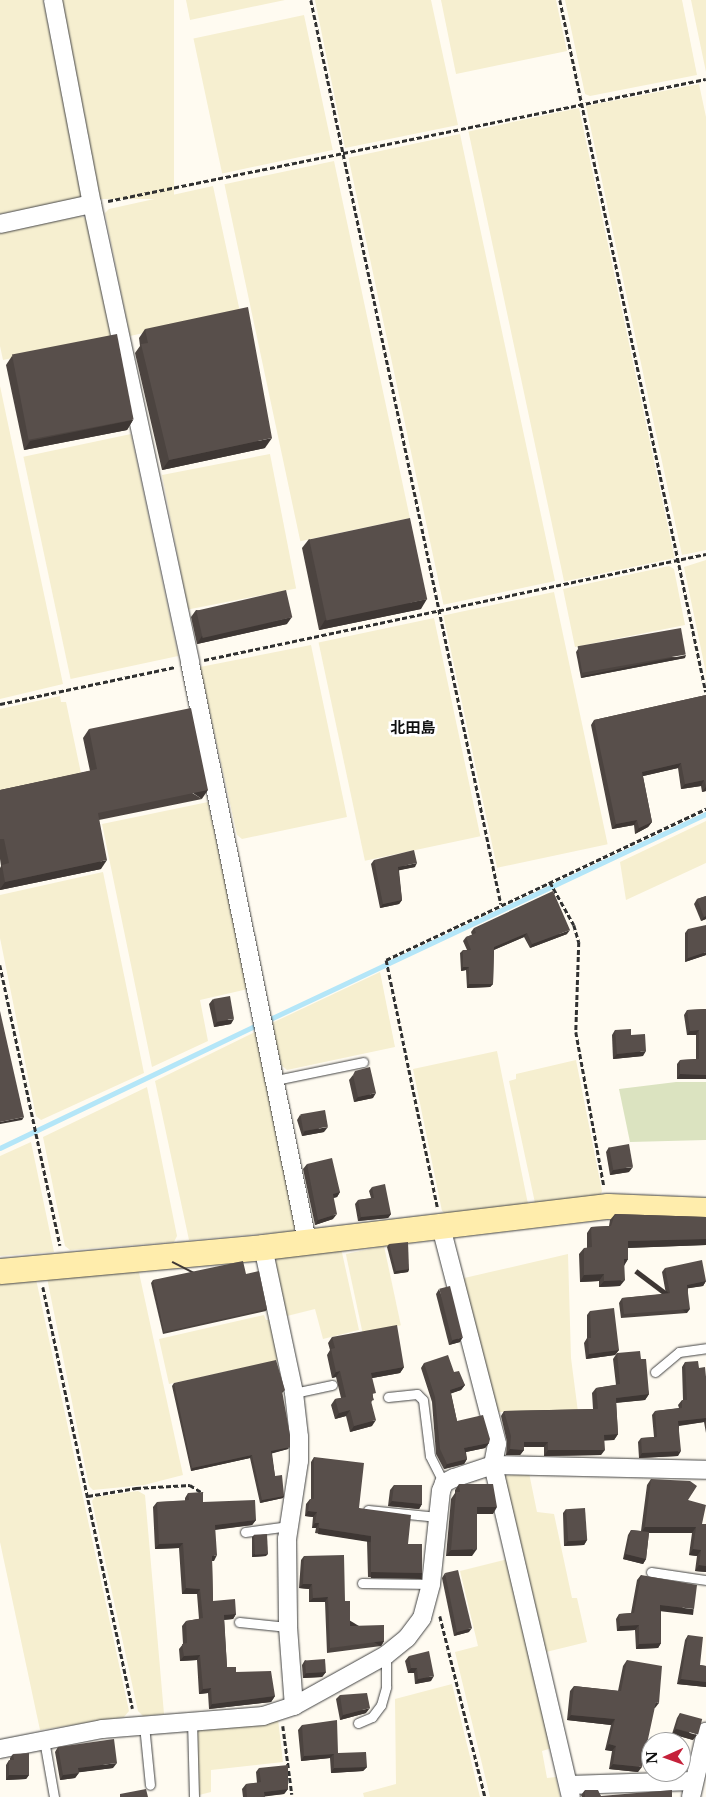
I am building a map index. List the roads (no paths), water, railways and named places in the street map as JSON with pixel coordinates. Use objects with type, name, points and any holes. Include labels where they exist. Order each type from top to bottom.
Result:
[{"type":"street","points":[[53,0],[92,204],[190,663],[276,1080],[307,1241]]},
{"type":"street","points":[[0,224],[92,204]]},
{"type":"street","points":[[0,1270],[263,1247],[608,1206],[706,1210]]},
{"type":"street","points":[[441,1227],[497,1444],[493,1465],[570,1791],[692,1789],[706,1732]]},
{"type":"street","points":[[263,1247],[294,1393],[299,1461],[289,1526],[287,1708]]},
{"type":"street","points":[[0,1748],[140,1725],[263,1716],[287,1708],[386,1655],[412,1632],[422,1618],[429,1591],[444,1483],[493,1465],[706,1470]]},
{"type":"lane","points":[[276,1080],[362,1062]]},
{"type":"lane","points":[[655,1372],[679,1352],[706,1348]]},
{"type":"lane","points":[[294,1393],[332,1385]]},
{"type":"lane","points":[[388,1397],[416,1394],[422,1400],[430,1456],[444,1483]]},
{"type":"lane","points":[[368,1510],[438,1517]]},
{"type":"lane","points":[[245,1532],[289,1526]]},
{"type":"lane","points":[[651,1572],[706,1580]]},
{"type":"lane","points":[[362,1583],[429,1591]]},
{"type":"lane","points":[[239,1622],[288,1627]]},
{"type":"lane","points":[[358,1723],[372,1717],[381,1705],[386,1687],[386,1655]]},
{"type":"lane","points":[[192,1720],[194,1797]]},
{"type":"lane","points":[[140,1725],[150,1785]]},
{"type":"lane","points":[[44,1740],[54,1797]]},
{"type":"waterway","points":[[266,1021],[706,814]]},
{"type":"waterway","points":[[0,1148],[259,1024]]},
{"type":"district","name":"北田島","points":[[413,728]]}]
